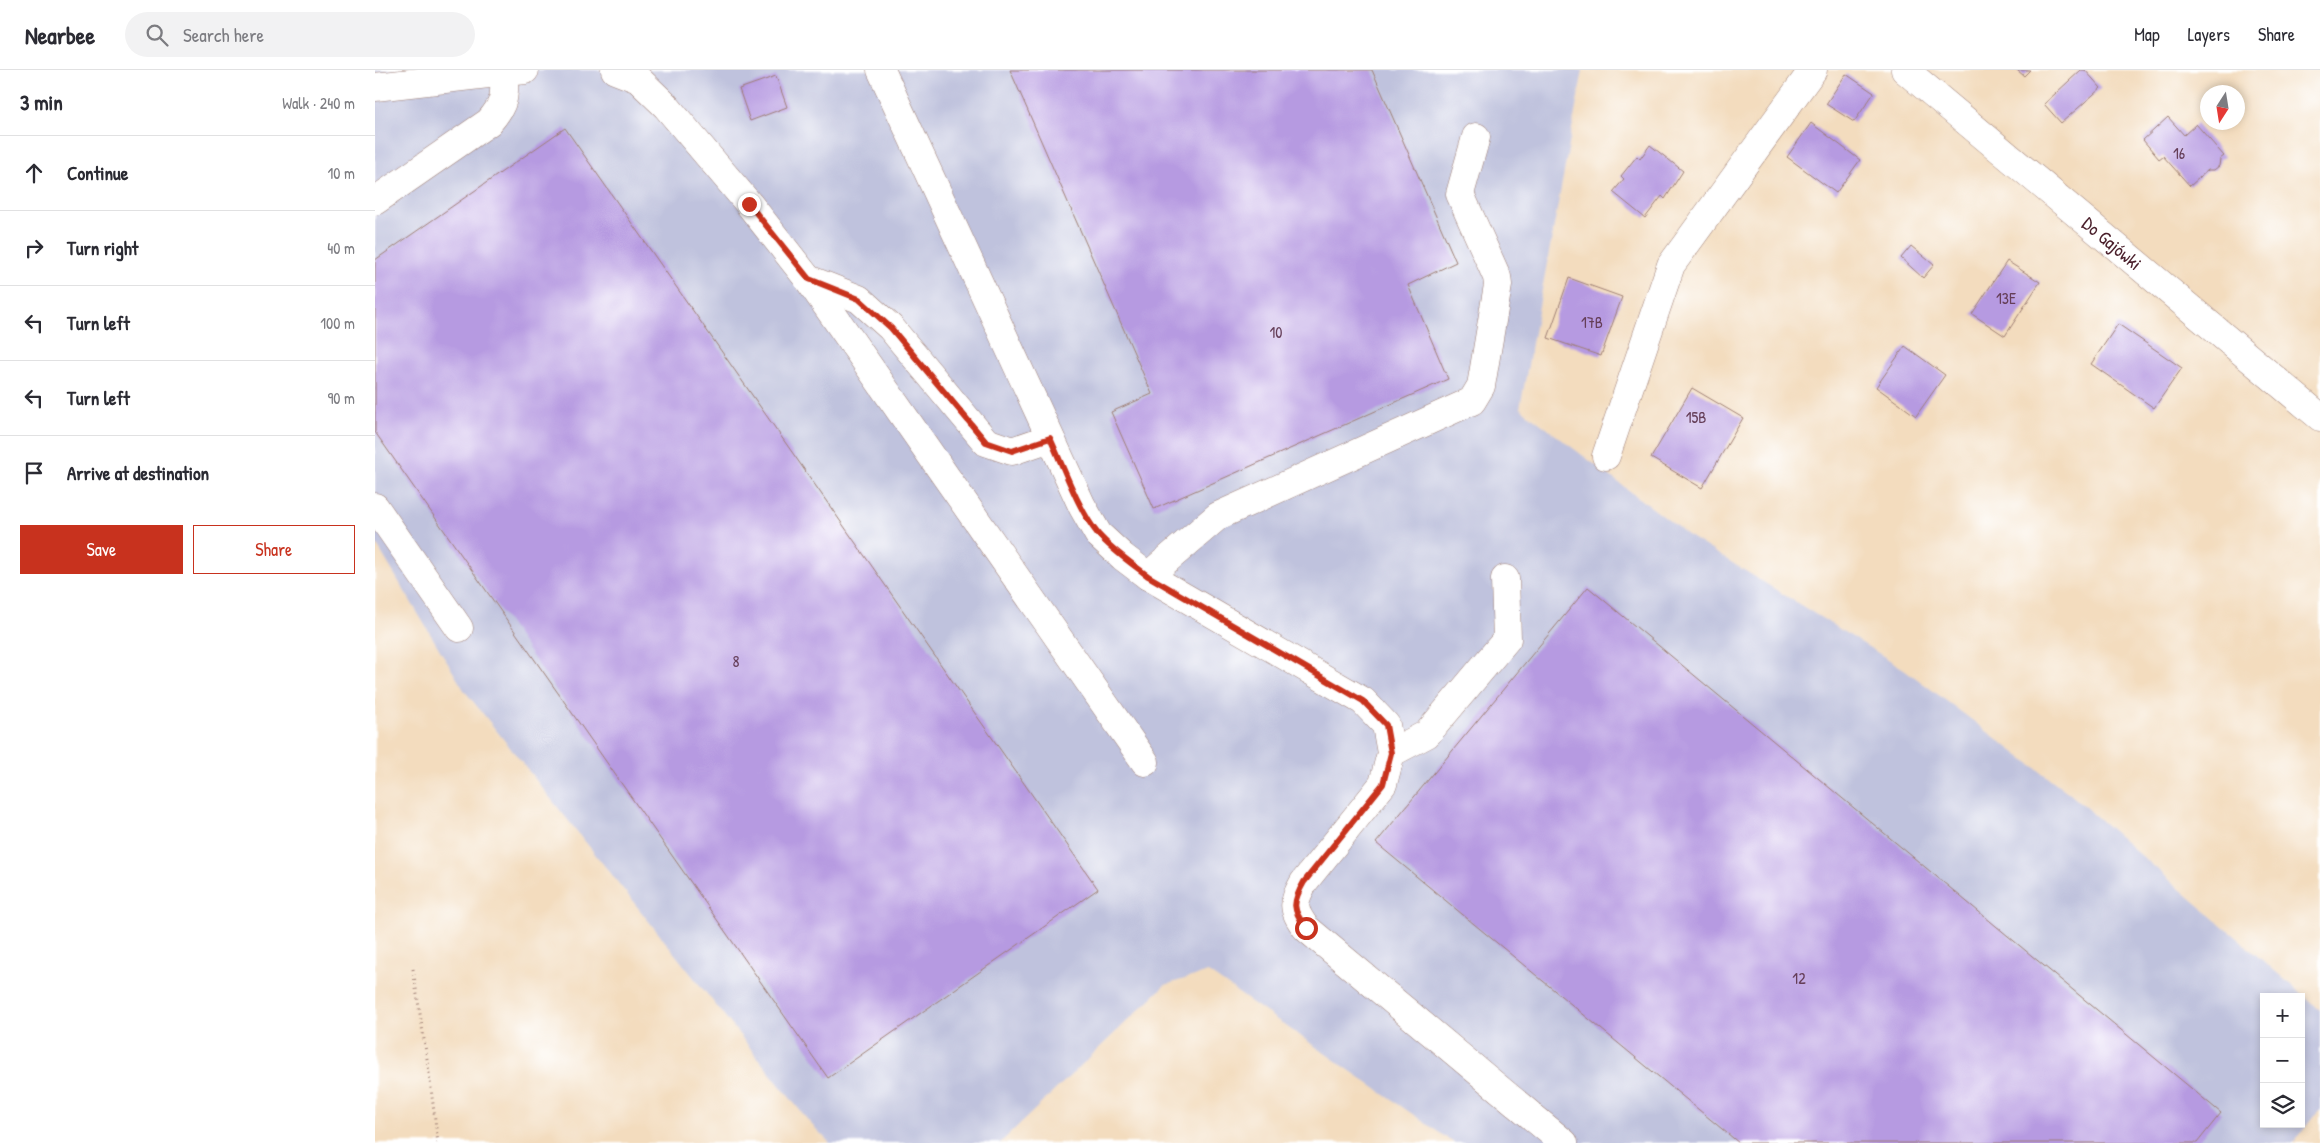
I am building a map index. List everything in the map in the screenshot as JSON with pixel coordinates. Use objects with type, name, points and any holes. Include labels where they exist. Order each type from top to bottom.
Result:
[{"type":"street","points":[[615,70],[639,79],[666,106],[749,204],[809,279],[1145,762]]},
{"type":"street","points":[[881,70],[1081,506],[1097,534],[1148,576],[1363,701],[1386,725],[1391,753],[1383,784],[1304,882],[1296,896],[1295,912],[1306,928],[1564,1143]]},
{"type":"street","points":[[1607,456],[1671,265],[1813,70]]},
{"type":"street","points":[[375,87],[514,71],[505,92],[502,107],[489,122],[375,201]]},
{"type":"street","name":"Do Gajówki","points":[[1915,73],[2320,417]]},
{"type":"street","points":[[1148,576],[1218,516],[1472,401],[1478,394],[1481,386],[1498,285],[1497,277],[1459,194],[1476,137]]},
{"type":"street","points":[[809,279],[859,299],[891,328],[986,442],[1012,451],[1050,438]]},
{"type":"street","points":[[375,507],[459,628]]},
{"type":"street","points":[[1391,753],[1427,734],[1507,639],[1505,579]]},
{"type":"path","points":[[413,969],[428,1065],[437,1143]]},
{"type":"shaded area","points":[[375,70],[1583,70],[1520,408],[1692,538],[1904,669],[2069,793],[2300,993],[2260,993],[2260,1128],[2305,1128],[2293,1143],[1454,1143],[1208,972],[1165,985],[1000,1143],[830,1143],[810,1123],[464,690],[375,542]]},
{"type":"shaded area","points":[[2305,997],[2320,1010],[2320,1109],[2305,1128]]},
{"type":"building","points":[[1010,70],[1372,70],[1456,262],[1408,285],[1448,379],[1154,509],[1111,412],[1152,394]]},
{"type":"building","points":[[2017,70],[2030,70],[2024,76]]},
{"type":"building","points":[[2081,70],[2085,70],[2101,88],[2061,123],[2044,104]]},
{"type":"building","points":[[1846,74],[1874,93],[1854,122],[1826,104]]},
{"type":"building","points":[[776,76],[787,107],[750,121],[739,89]]},
{"type":"building","points":[[2168,117],[2184,135],[2196,124],[2224,156],[2220,159],[2219,166],[2214,170],[2208,170],[2190,186],[2163,156],[2159,159],[2143,140]]},
{"type":"building","points":[[1811,123],[1860,160],[1836,193],[1787,157]]},
{"type":"building","points":[[565,128],[1098,889],[828,1078],[375,432],[375,260]]},
{"type":"building","points":[[1650,145],[1683,171],[1665,199],[1662,196],[1645,218],[1613,192],[1624,179],[1621,176],[1637,156],[1640,159]]},
{"type":"building","points":[[1911,246],[1934,265],[1923,278],[1901,258]]},
{"type":"building","points":[[2007,261],[2040,282],[2005,336],[1972,314]]},
{"type":"building","points":[[1569,278],[1622,297],[1601,356],[1548,338]]},
{"type":"building","points":[[2118,324],[2182,368],[2154,408],[2091,364]]},
{"type":"building","points":[[1905,346],[1945,375],[1916,416],[1876,387]]},
{"type":"building","points":[[1692,388],[1743,418],[1702,488],[1651,458]]},
{"type":"building","points":[[1588,587],[2221,1113],[2197,1143],[1739,1143],[1376,843]]},
{"type":"route","points":[[749,204],[809,279],[859,299],[891,328],[986,442],[1012,451],[1050,438],[1081,506],[1097,534],[1123,557],[1148,576],[1363,701],[1386,725],[1391,753],[1383,784],[1304,882],[1296,896],[1295,912],[1306,928]]}]
